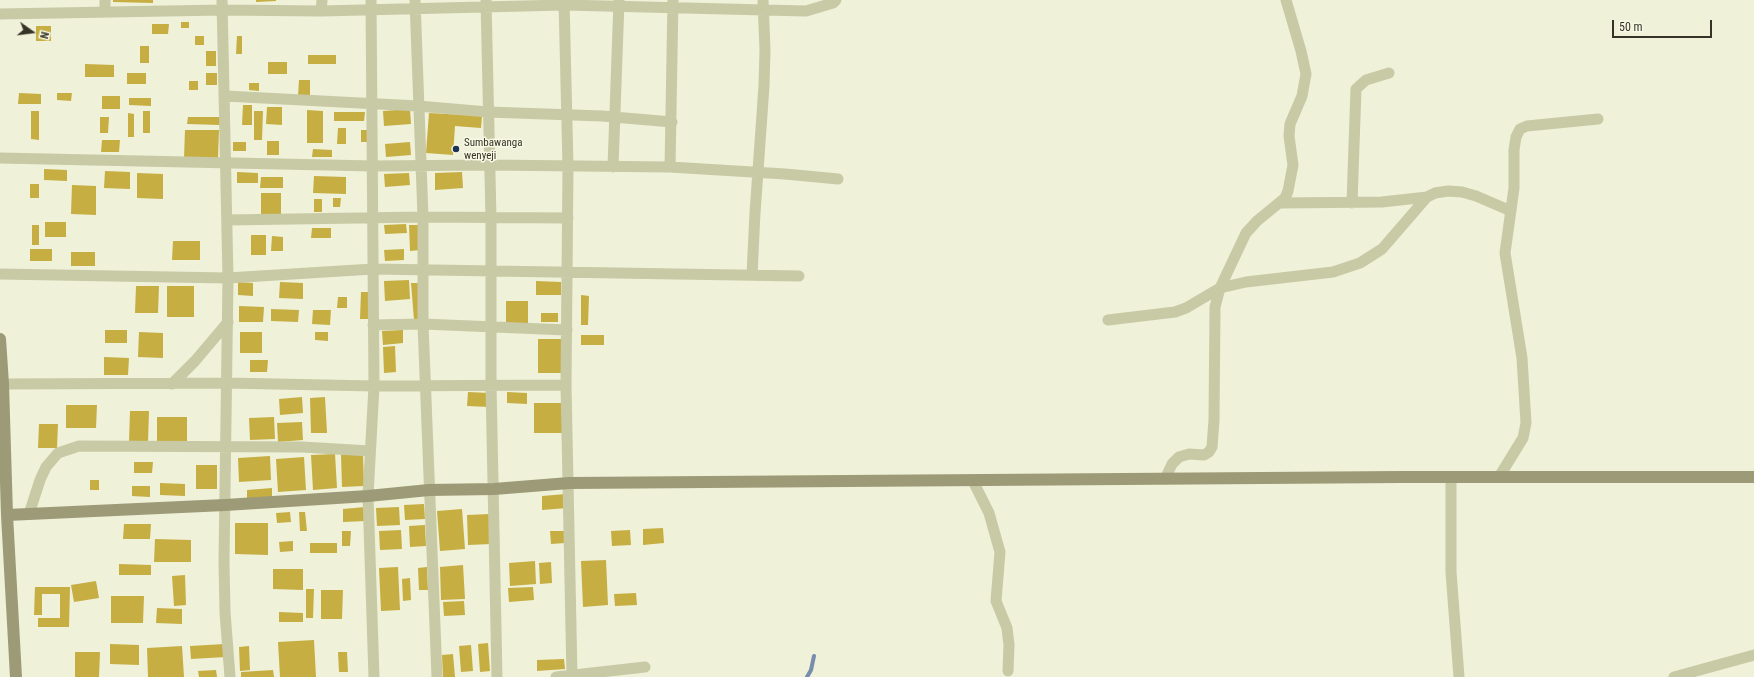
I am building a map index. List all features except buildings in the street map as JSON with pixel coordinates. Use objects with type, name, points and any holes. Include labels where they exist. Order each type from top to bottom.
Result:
[{"type":"street","points":[[105,0],[105,12]]},
{"type":"street","points":[[0,14],[105,12],[222,5],[322,6],[564,3],[763,5],[806,11],[833,3],[836,0]]},
{"type":"street","points":[[1165,479],[1172,464],[1178,457],[1188,454],[1204,455],[1212,448],[1214,420],[1214,323],[1215,307],[1220,288],[1246,233],[1257,221],[1285,198],[1291,180],[1293,165],[1289,136],[1290,124],[1302,96],[1306,74],[1286,0]]},
{"type":"street","points":[[564,3],[568,166],[568,330],[566,385],[572,676]]},
{"type":"street","points":[[613,167],[619,3]]},
{"type":"street","points":[[670,167],[673,3]]},
{"type":"street","points":[[415,4],[423,217],[423,324],[437,677]]},
{"type":"street","points":[[486,4],[491,218],[491,384],[497,677]]},
{"type":"street","points":[[222,5],[228,278],[225,604],[230,677]]},
{"type":"street","points":[[372,5],[371,105],[373,166],[372,218],[374,386],[368,496],[374,677]]},
{"type":"street","points":[[752,275],[757,172],[764,79],[763,5]]},
{"type":"street","points":[[1352,202],[1356,89],[1366,80],[1389,73]]},
{"type":"street","points":[[225,96],[371,105],[418,106],[488,112],[614,117],[672,122]]},
{"type":"street","points":[[1500,477],[1523,438],[1526,423],[1522,358],[1505,253],[1512,211],[1514,188],[1514,150],[1516,136],[1520,129],[1527,126],[1598,119]]},
{"type":"street","points":[[0,158],[373,166],[489,165],[670,167],[757,172],[838,179]]},
{"type":"street","points":[[1280,203],[1382,202],[1427,197],[1435,193],[1448,191],[1462,192],[1476,196],[1512,211]]},
{"type":"street","points":[[1108,320],[1175,312],[1186,308],[1220,288],[1246,282],[1333,272],[1360,263],[1382,249],[1427,197]]},
{"type":"street","points":[[227,220],[423,217],[568,218]]},
{"type":"street","points":[[0,274],[228,278],[373,269],[799,276]]},
{"type":"street","points":[[172,384],[195,361],[228,322]]},
{"type":"street","points":[[374,325],[423,324],[568,330]]},
{"type":"street","points":[[0,339],[3,384],[7,515],[16,677]]},
{"type":"street","points":[[3,384],[227,383],[374,386],[491,384],[566,385]]},
{"type":"street","points":[[29,514],[40,480],[46,467],[58,453],[79,446],[227,446],[370,451]]},
{"type":"street","points":[[1451,477],[1452,572],[1458,673],[1469,677]]},
{"type":"street","points":[[7,515],[225,505],[368,496],[429,490],[494,489],[569,483],[1451,477],[1754,477]]},
{"type":"street","points":[[973,481],[989,513],[999,548],[1000,558],[996,602],[1007,628],[1008,671]]},
{"type":"street","points":[[1674,677],[1754,655]]},
{"type":"street","points":[[556,677],[645,667]]},
{"type":"waterway","points":[[807,677],[811,670],[814,656]]},
{"type":"place","name":"Sumbawanga wenyeji","points":[[456,149]]}]
